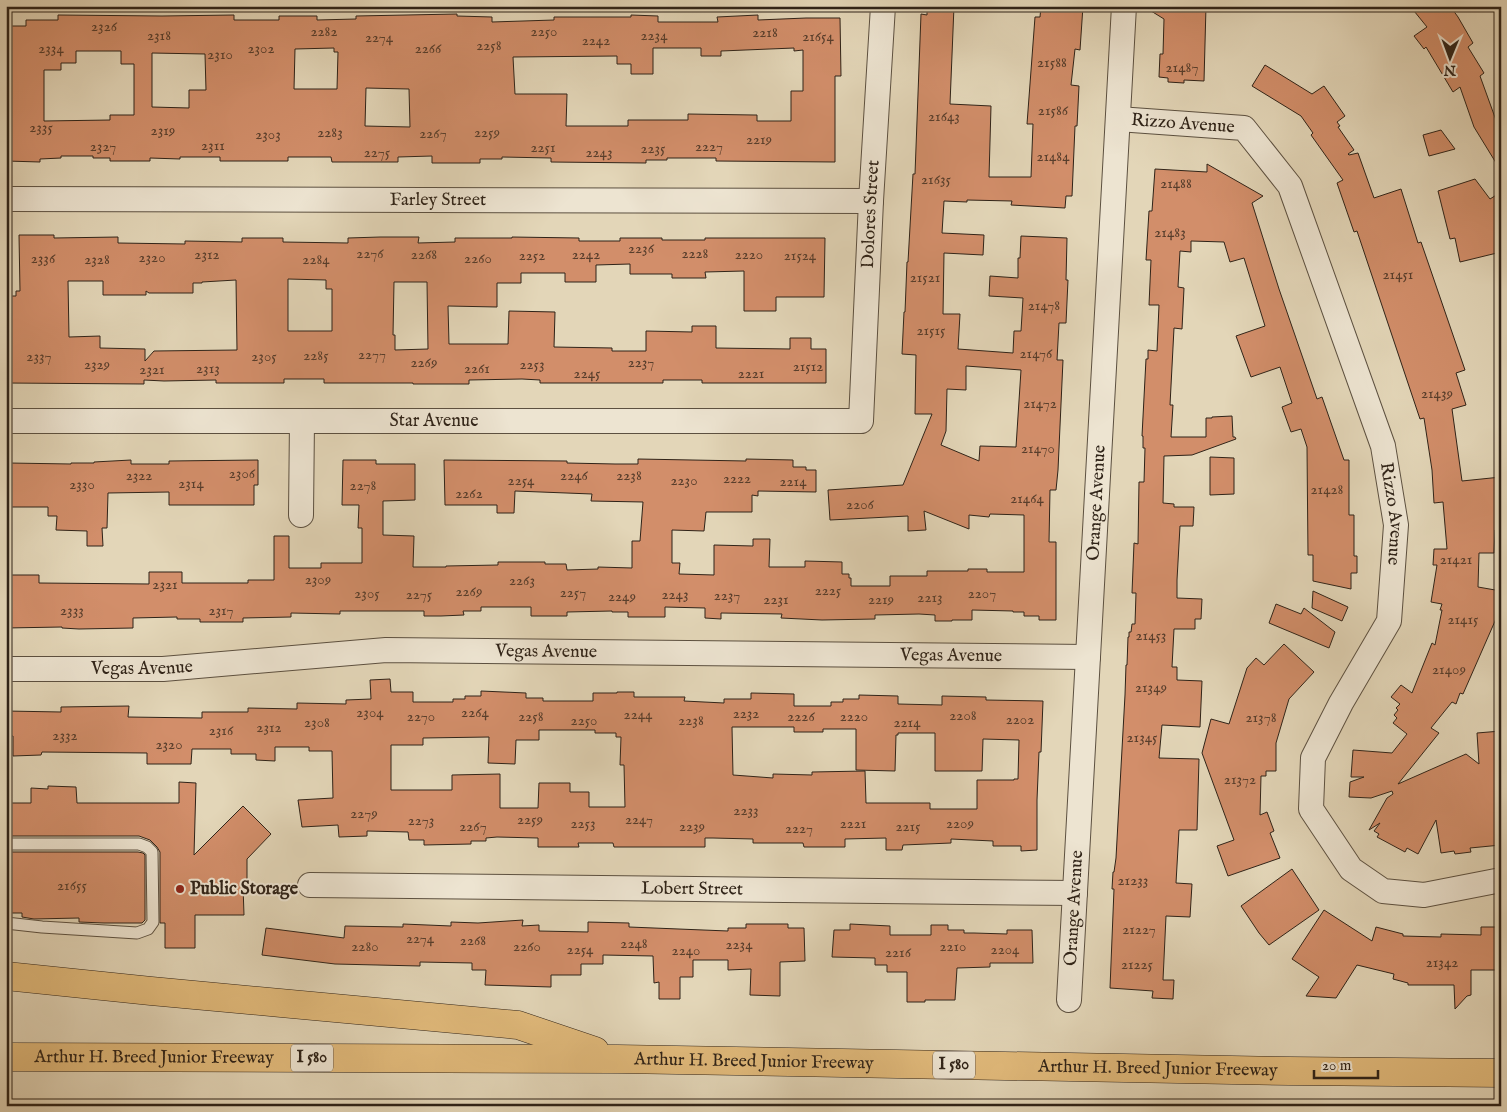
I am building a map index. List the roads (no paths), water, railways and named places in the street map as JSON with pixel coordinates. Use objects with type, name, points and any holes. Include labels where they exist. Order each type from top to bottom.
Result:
[{"type":"highway","points":[[6,976],[518,1025],[618,1059]]},
{"type":"highway","name":"Arthur H. Breed Junior Freeway","points":[[6,1057],[618,1059],[1280,1071],[1501,1073]]},
{"type":"street","name":"Dolores Street","points":[[861,422],[871,201],[883,6]]},
{"type":"street","name":"Orange Avenue","points":[[1069,1000],[1124,6]]},
{"type":"street","name":"Rizzo Avenue","points":[[1118,119],[1244,128],[1290,186],[1384,446],[1396,525],[1388,621],[1341,703],[1313,758],[1311,809],[1351,869],[1383,891],[1424,895],[1501,880]]},
{"type":"street","name":"Farley Street","points":[[6,199],[871,201]]},
{"type":"street","points":[[301,515],[302,420]]},
{"type":"street","name":"Star Avenue","points":[[6,421],[861,422]]},
{"type":"street","name":"Vegas Avenue","points":[[6,669],[163,669],[386,650],[1088,657]]},
{"type":"street","name":"Lobert Street","points":[[310,884],[1075,893]]},
{"type":"lane","points":[[6,844],[139,844],[146,846],[152,852],[153,922],[148,929],[137,933],[6,923]]},
{"type":"place","name":"Public Storage","points":[[180,889]]}]
